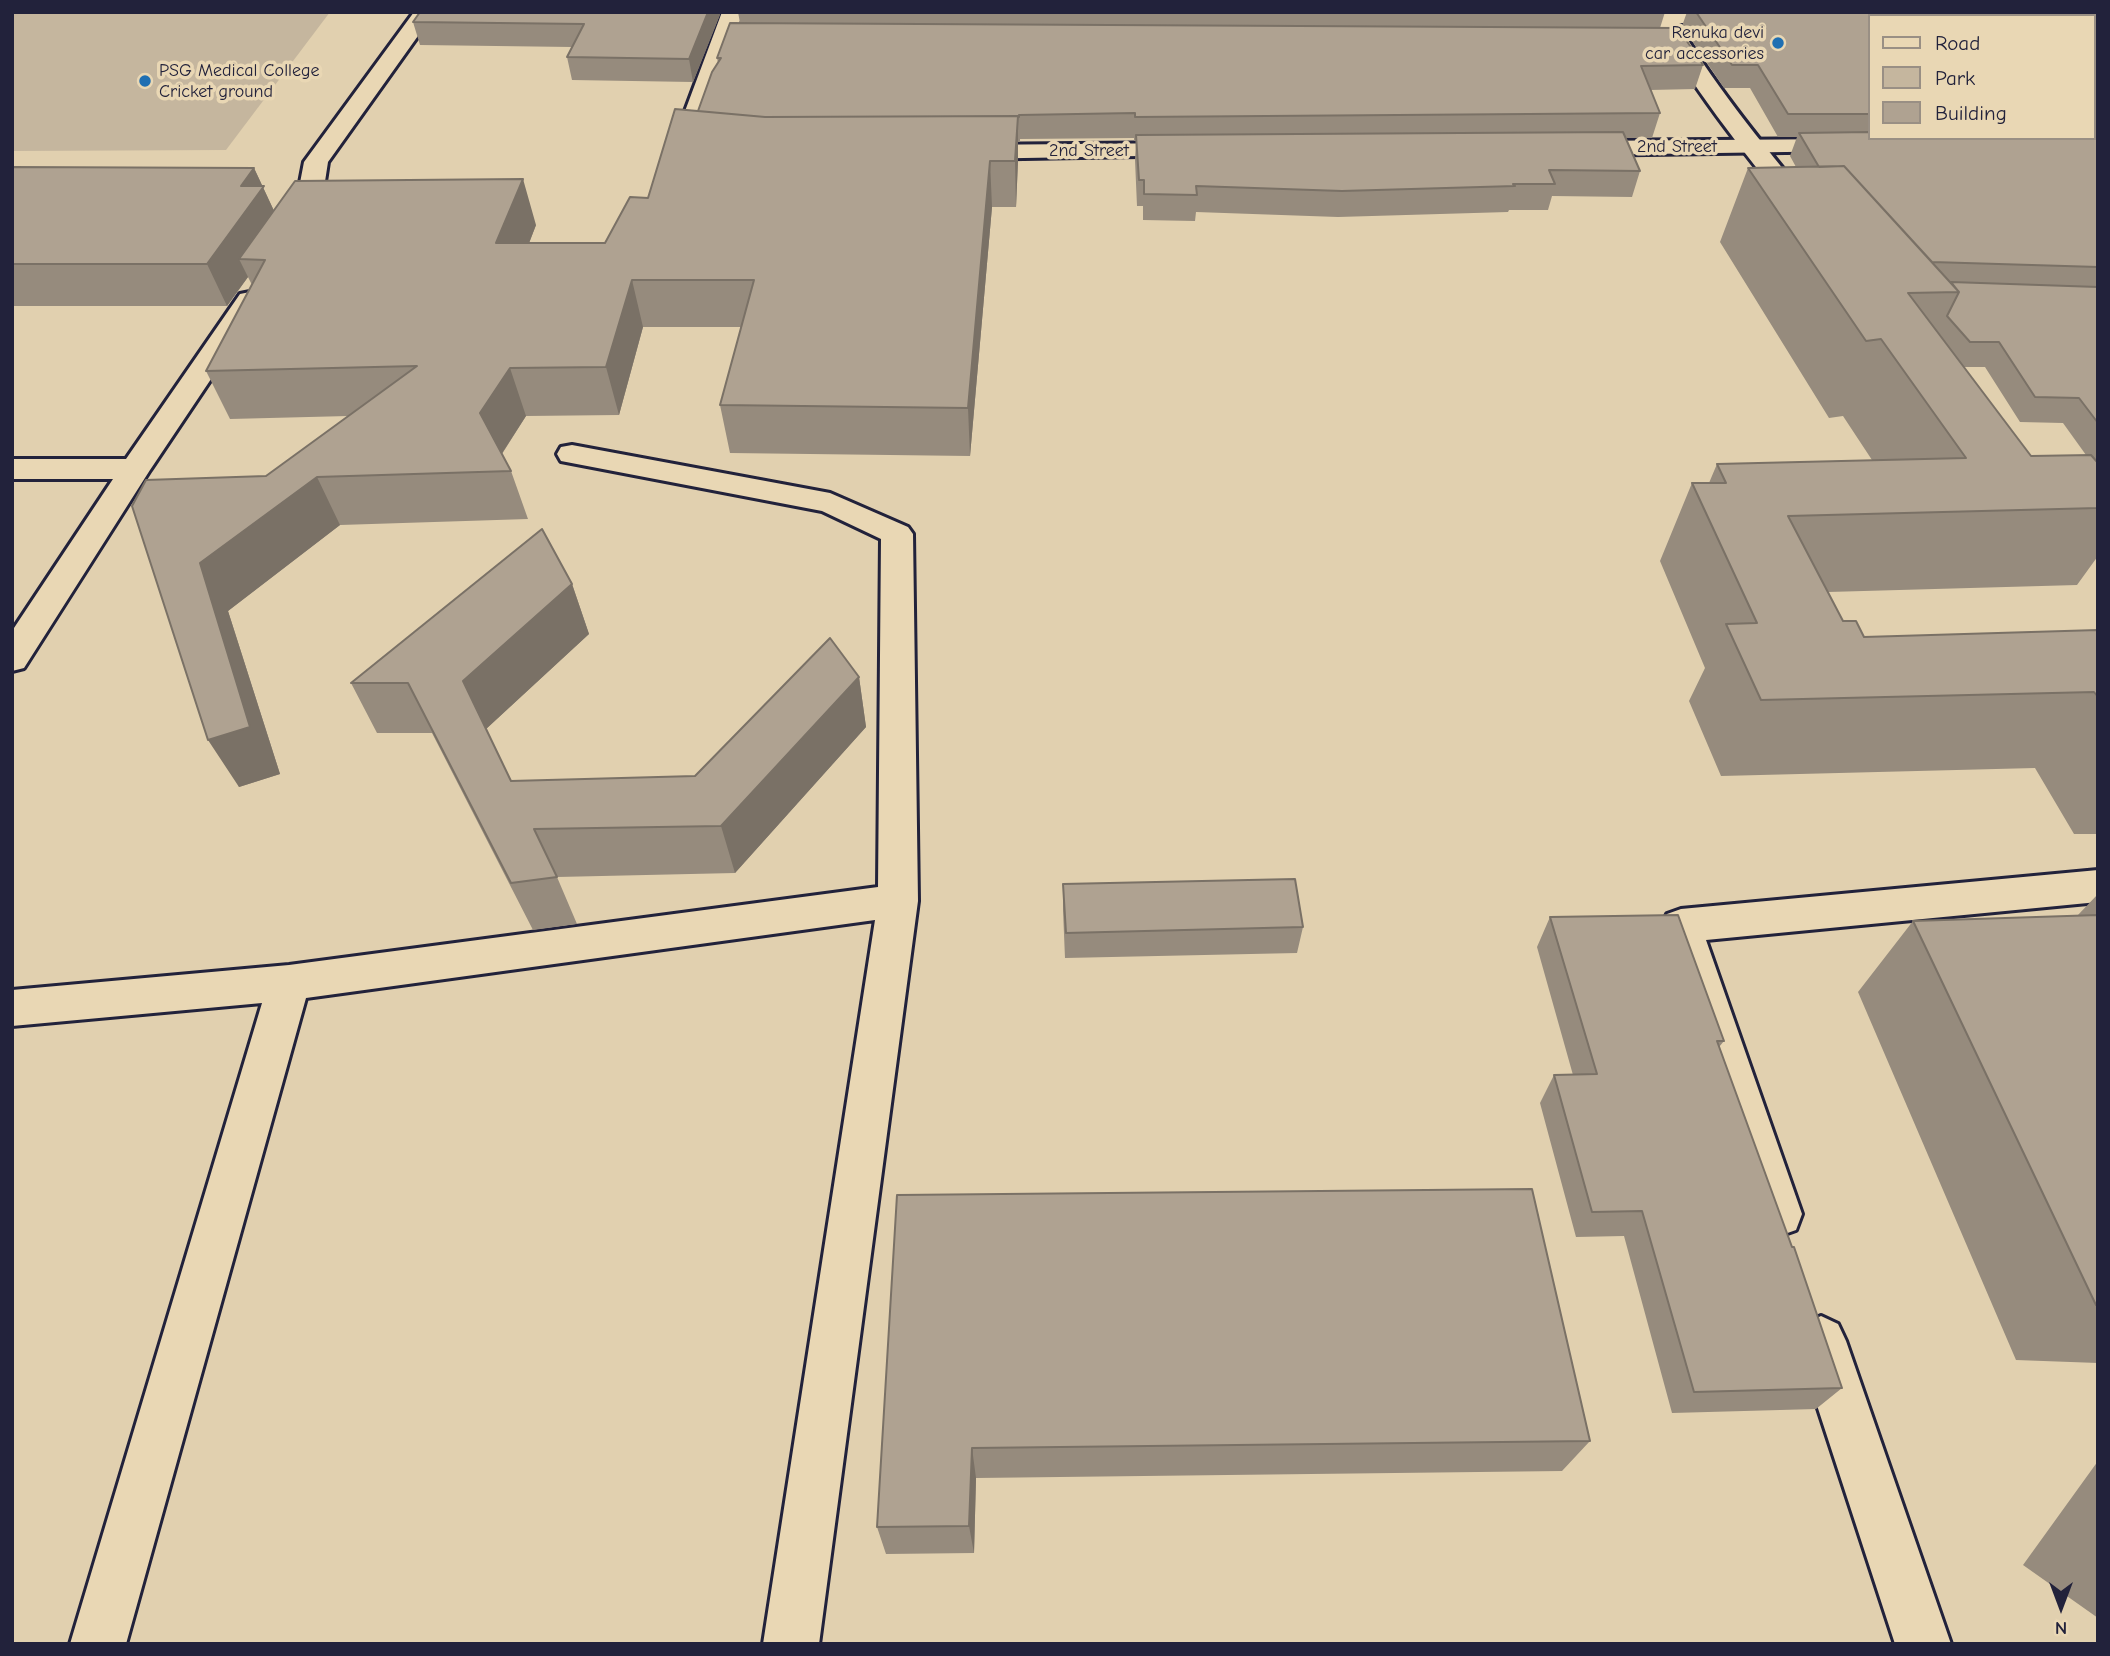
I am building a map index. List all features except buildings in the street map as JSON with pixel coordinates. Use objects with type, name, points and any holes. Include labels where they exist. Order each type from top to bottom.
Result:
[{"type":"street","points":[[12,659],[135,469],[307,214],[316,162],[425,12]]},
{"type":"street","points":[[722,149],[684,146],[737,37],[733,12]]},
{"type":"street","points":[[1661,15],[1760,17]]},
{"type":"street","points":[[1661,15],[1676,42],[1752,147],[1823,232]]},
{"type":"street","points":[[1649,42],[1676,42]]},
{"type":"street","name":"2nd Street","points":[[1556,148],[1876,146]]},
{"type":"street","name":"2nd Street","points":[[940,152],[1206,150]]},
{"type":"street","points":[[572,454],[830,503],[897,534],[898,901],[791,1644]]},
{"type":"street","points":[[12,469],[135,469]]},
{"type":"street","points":[[1791,1252],[1681,926],[2098,887]]},
{"type":"street","points":[[12,1008],[289,983],[898,901]]},
{"type":"street","points":[[98,1644],[289,983]]},
{"type":"street","points":[[1809,1304],[1923,1644]]},
{"type":"green space","name":"PSG Medical College Cricket ground","points":[[12,12],[330,12],[226,150],[12,151]]},
{"type":"place","name":"Renuka devi car accessories","points":[[1778,43]]},
{"type":"place","name":"PSG Medical College Cricket ground","points":[[145,81]]}]
